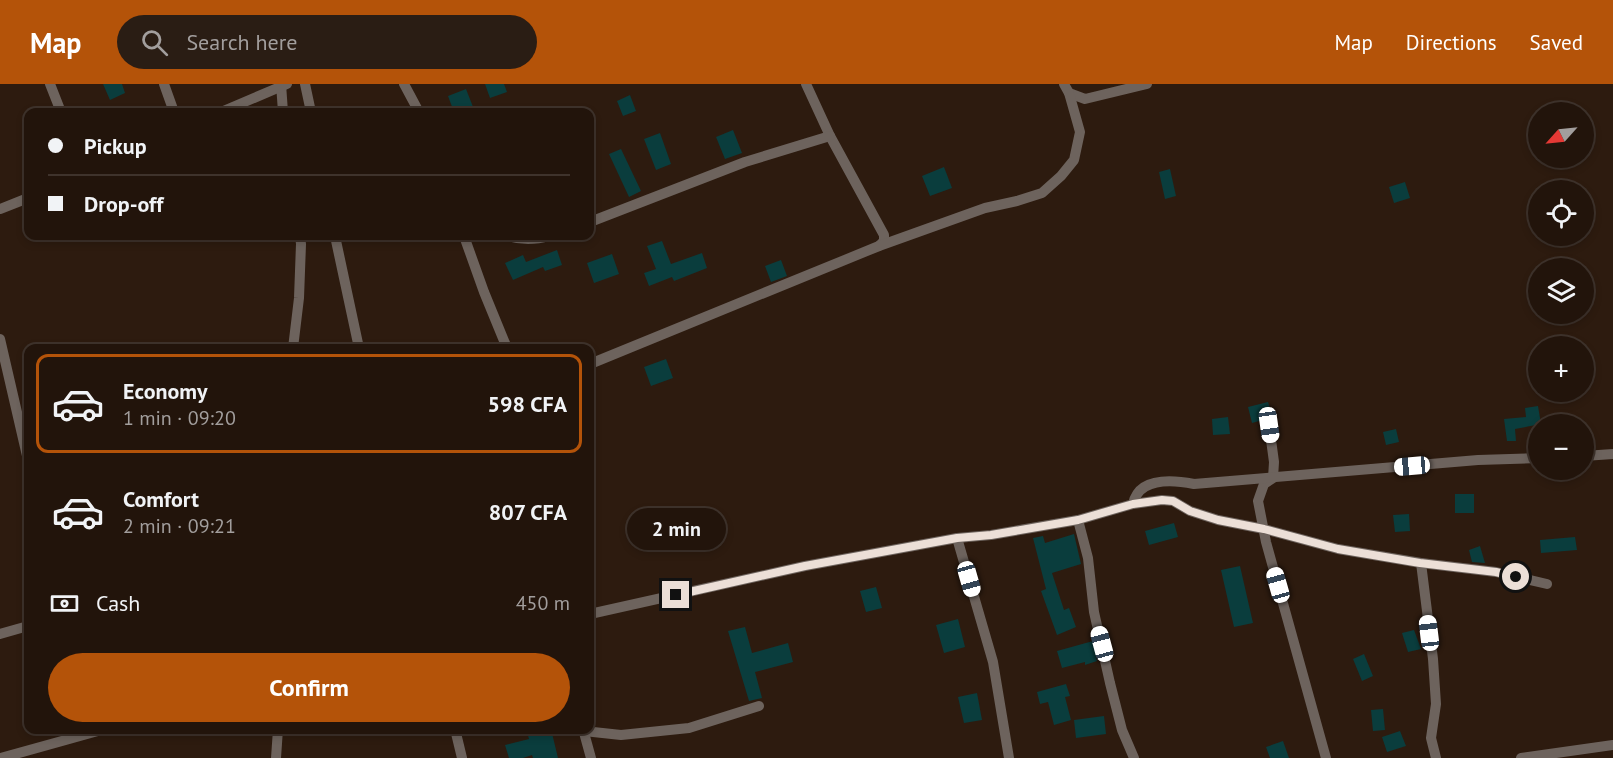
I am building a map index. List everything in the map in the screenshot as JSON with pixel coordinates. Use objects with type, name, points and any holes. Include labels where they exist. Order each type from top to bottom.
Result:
[{"type":"street","points":[[50,84],[59,108]]},
{"type":"street","points":[[164,84],[173,108]]},
{"type":"street","points":[[230,108],[283,84],[283,108]]},
{"type":"street","points":[[305,84],[310,108]]},
{"type":"street","points":[[404,84],[417,108]]},
{"type":"street","points":[[806,84],[830,136],[884,235],[884,242],[879,246]]},
{"type":"street","points":[[1067,89],[1085,99],[1146,84]]},
{"type":"street","points":[[594,362],[879,246],[985,208],[1042,193],[1062,176],[1074,160],[1080,132],[1067,89]]},
{"type":"street","points":[[594,220],[745,162],[830,136]]},
{"type":"street","points":[[0,210],[24,200]]},
{"type":"street","points":[[293,344],[299,298],[300,240]]},
{"type":"street","points":[[336,240],[357,344]]},
{"type":"street","points":[[465,240],[505,344]]},
{"type":"street","points":[[0,339],[24,443]]},
{"type":"street","points":[[1269,425],[1274,462],[1273,478]]},
{"type":"street","points":[[1594,455],[1613,454]]},
{"type":"street","points":[[1133,504],[1138,490],[1147,485],[1175,481],[1194,484],[1478,460],[1528,458]]},
{"type":"street","points":[[1273,478],[1264,484],[1258,501],[1326,758]]},
{"type":"street","points":[[594,613],[805,566],[957,538],[991,535],[1078,520],[1133,504],[1162,500],[1173,501],[1190,511],[1218,520],[1264,529],[1338,549],[1420,563],[1496,572],[1547,584]]},
{"type":"street","points":[[1078,520],[1088,558],[1094,612],[1110,683],[1122,730],[1134,758]]},
{"type":"street","points":[[957,538],[993,662],[1009,758]]},
{"type":"street","points":[[1420,563],[1433,659],[1436,704],[1431,738],[1436,758]]},
{"type":"street","points":[[0,634],[24,627]]},
{"type":"street","points":[[594,731],[621,735],[689,728],[759,706]]},
{"type":"street","points":[[1,758],[87,734]]},
{"type":"street","points":[[276,758],[278,734]]},
{"type":"street","points":[[456,734],[462,758]]},
{"type":"street","points":[[585,734],[591,758]]},
{"type":"street","points":[[1521,758],[1613,745]]},
{"type":"building","points":[[103,84],[122,84],[125,93],[110,100]]},
{"type":"building","points":[[485,84],[504,84],[507,92],[490,98]]},
{"type":"building","points":[[466,89],[473,108],[452,108],[448,96]]},
{"type":"building","points":[[630,95],[636,111],[623,116],[617,101]]},
{"type":"building","points":[[733,130],[742,153],[725,159],[716,137]]},
{"type":"building","points":[[660,133],[671,164],[656,170],[644,139]]},
{"type":"building","points":[[621,149],[641,191],[629,197],[609,154]]},
{"type":"building","points":[[944,167],[952,188],[930,196],[922,176]]},
{"type":"building","points":[[1170,169],[1176,196],[1165,199],[1159,172]]},
{"type":"building","points":[[1405,182],[1410,198],[1394,203],[1389,187]]},
{"type":"building","points":[[662,241],[671,264],[702,253],[707,268],[674,281],[672,277],[649,286],[644,273],[656,269],[647,246]]},
{"type":"building","points":[[557,250],[562,265],[545,271],[543,267],[513,280],[505,263],[523,255],[526,262]]},
{"type":"building","points":[[612,254],[619,274],[594,283],[587,263]]},
{"type":"building","points":[[781,260],[787,276],[771,282],[765,266]]},
{"type":"building","points":[[666,359],[673,378],[651,386],[644,367]]},
{"type":"building","points":[[1268,402],[1273,417],[1252,423],[1248,407]]},
{"type":"building","points":[[1538,406],[1539,414],[1528,414],[1528,426],[1515,429],[1516,441],[1507,441],[1504,419],[1526,417],[1525,408]]},
{"type":"building","points":[[1228,417],[1230,434],[1213,435],[1212,419]]},
{"type":"building","points":[[1396,429],[1399,442],[1386,445],[1383,432]]},
{"type":"building","points":[[1455,494],[1474,494],[1474,513],[1455,513]]},
{"type":"building","points":[[1409,514],[1410,531],[1395,532],[1393,515]]},
{"type":"building","points":[[1174,523],[1178,537],[1149,545],[1145,531]]},
{"type":"building","points":[[1074,534],[1081,564],[1052,573],[1064,610],[1069,608],[1076,627],[1057,635],[1041,591],[1046,589],[1033,538],[1043,536],[1045,543]]},
{"type":"building","points":[[1575,537],[1577,550],[1541,553],[1540,540]]},
{"type":"building","points":[[1480,546],[1485,563],[1472,562],[1469,550]]},
{"type":"building","points":[[1240,566],[1253,623],[1234,627],[1221,570]]},
{"type":"building","points":[[876,587],[882,608],[866,612],[860,591]]},
{"type":"building","points":[[958,619],[965,647],[944,653],[936,625]]},
{"type":"building","points":[[745,627],[752,653],[788,643],[793,662],[755,672],[762,698],[749,701],[728,631]]},
{"type":"building","points":[[1414,630],[1421,649],[1408,652],[1402,633]]},
{"type":"building","points":[[1093,641],[1097,661],[1062,668],[1057,651]]},
{"type":"building","points":[[1364,654],[1373,676],[1362,681],[1353,659]]},
{"type":"building","points":[[1066,684],[1070,696],[1065,697],[1071,720],[1054,725],[1048,702],[1040,704],[1037,692]]},
{"type":"building","points":[[977,693],[982,720],[964,723],[958,697]]},
{"type":"building","points":[[1383,709],[1385,730],[1373,731],[1371,710]]},
{"type":"building","points":[[1104,716],[1106,734],[1076,738],[1074,720]]},
{"type":"building","points":[[1400,731],[1406,746],[1387,752],[1382,737]]},
{"type":"building","points":[[528,734],[552,734],[558,758],[533,758],[532,755],[523,758],[509,758],[505,745],[529,739]]},
{"type":"building","points":[[1283,741],[1289,758],[1270,758],[1266,747]]},
{"type":"route","points":[[676,595],[805,566],[957,538],[991,535],[1078,520],[1133,504],[1162,500],[1173,501],[1190,511],[1218,520],[1264,529],[1338,549],[1420,563],[1496,572],[1516,577]]}]
